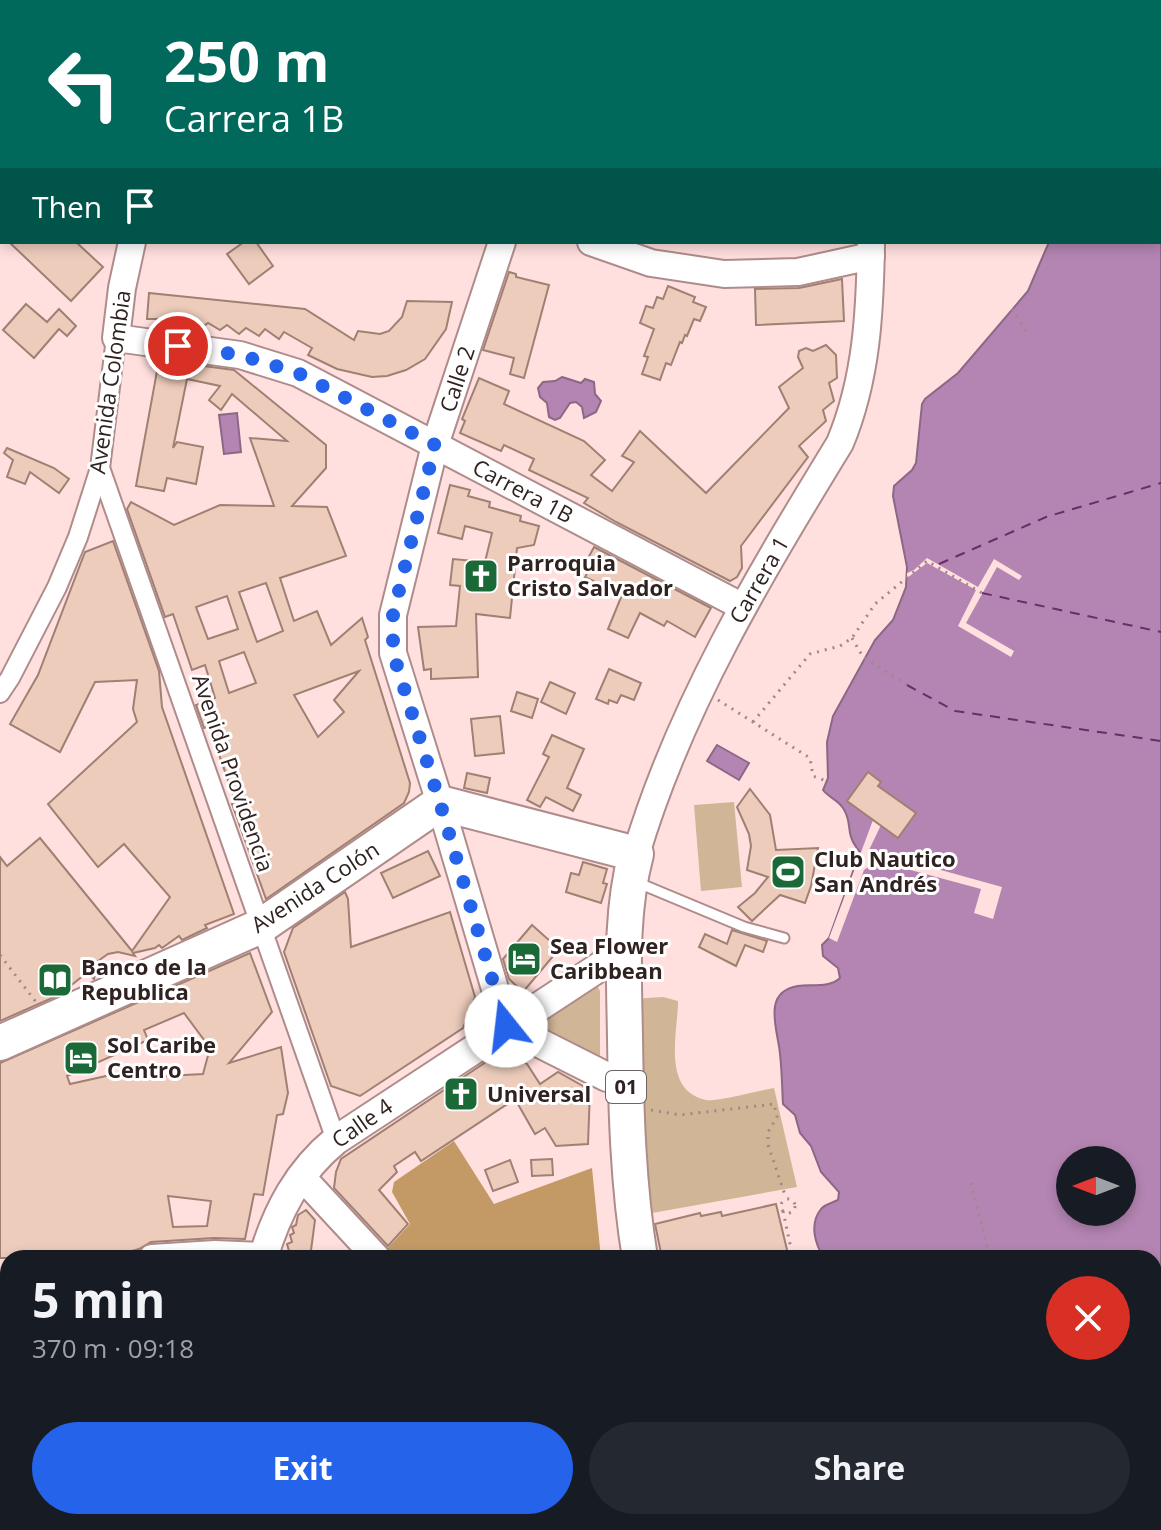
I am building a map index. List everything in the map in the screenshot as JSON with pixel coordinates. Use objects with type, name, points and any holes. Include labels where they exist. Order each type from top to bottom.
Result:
[{"type":"highway","points":[[440,803],[633,866]]},
{"type":"highway","name":"Avenida Colón","points":[[0,1043],[261,926],[440,803]]},
{"type":"highway","name":"Carrera 1","points":[[633,866],[615,962],[620,1086],[639,1250]]},
{"type":"highway","name":"Carrera 1","points":[[616,1250],[607,1127],[620,1086]]},
{"type":"main road","name":"Calle 4","points":[[266,1250],[276,1218],[301,1176],[317,1156],[336,1140],[506,1026],[615,962]]},
{"type":"main road","points":[[506,1026],[620,1086]]},
{"type":"street","name":"Avenida Colombia","points":[[0,693],[57,587],[78,537],[100,468],[122,288],[132,244]]},
{"type":"street","name":"Calle 2","points":[[501,244],[435,445],[391,634],[393,653],[506,1026]]},
{"type":"street","points":[[597,244],[651,263],[724,274],[798,272],[871,249]]},
{"type":"street","name":"Carrera 1","points":[[633,866],[671,752],[699,689],[743,607],[840,443],[851,415],[869,323],[871,249]]},
{"type":"street","name":"Carrera 1B","points":[[116,338],[240,355],[298,373],[743,607]]},
{"type":"street","name":"Avenida Providencia","points":[[100,468],[336,1140]]},
{"type":"street","points":[[301,1176],[370,1250]]},
{"type":"lane","points":[[633,866],[744,927],[784,938]]},
{"type":"path","points":[[1012,309],[1027,333]]},
{"type":"path","points":[[753,722],[810,654],[840,646],[852,638],[875,604],[927,561],[982,593]]},
{"type":"path","points":[[852,638],[863,657],[907,685]]},
{"type":"path","points":[[699,689],[810,758],[813,776],[826,781]]},
{"type":"path","points":[[0,955],[50,1021]]},
{"type":"path","points":[[620,1086],[680,1115],[774,1104],[777,1117],[768,1132],[768,1145],[786,1198]]},
{"type":"path","points":[[971,1183],[988,1250]]},
{"type":"path","points":[[783,1211],[790,1213],[796,1206],[793,1200],[786,1198]]},
{"type":"path","points":[[786,1198],[781,1204],[791,1250]]},
{"type":"shaded area","points":[[1048,244],[1161,244],[1161,1250],[820,1250],[814,1227],[817,1215],[823,1207],[838,1200],[839,1192],[821,1172],[811,1146],[800,1133],[795,1115],[783,1104],[774,1013],[776,1004],[779,996],[787,990],[826,984],[840,978],[838,968],[823,956],[822,945],[829,938],[860,852],[850,834],[843,808],[823,790],[828,778],[827,742],[833,716],[875,640],[893,620],[906,587],[907,567],[893,496],[894,486],[916,463],[922,404],[958,373],[1028,291]]},
{"type":"shaded area","points":[[562,377],[581,383],[585,379],[594,382],[595,394],[601,401],[596,412],[584,418],[582,407],[576,402],[570,403],[560,418],[555,420],[549,417],[547,403],[540,397],[538,388],[543,382]]},
{"type":"shaded area","points":[[237,413],[241,452],[224,454],[219,415]]},
{"type":"shaded area","points":[[717,745],[749,763],[739,780],[707,761]]},
{"type":"shaded area","points":[[734,802],[742,887],[701,891],[694,805]]},
{"type":"shaded area","points":[[597,985],[600,991],[600,1056],[596,1059],[528,1022]]},
{"type":"shaded area","points":[[663,997],[678,1001],[675,1044],[677,1073],[692,1094],[712,1100],[774,1088],[797,1187],[641,1215],[631,999]]},
{"type":"shaded area","points":[[454,1141],[494,1204],[592,1168],[600,1250],[386,1250],[410,1224],[392,1192],[394,1182]]},
{"type":"pier","points":[[927,558],[978,587],[994,559],[1022,576],[1019,580],[997,567],[966,623],[1014,651],[1011,657],[958,626],[976,590],[927,563],[907,578],[907,573]]},
{"type":"pier","points":[[873,820],[881,825],[869,850],[1002,887],[993,919],[974,913],[981,889],[881,862],[864,870],[837,942],[829,938]]},
{"type":"building","points":[[11,244],[78,244],[103,267],[71,301]]},
{"type":"building","points":[[241,244],[257,244],[273,266],[249,284],[227,254]]},
{"type":"building","points":[[509,272],[516,274],[516,277],[549,285],[524,378],[510,374],[514,358],[483,350]]},
{"type":"building","points":[[842,279],[844,321],[756,325],[755,289],[799,288]]},
{"type":"building","points":[[668,286],[695,297],[693,302],[706,307],[700,321],[694,319],[687,336],[680,342],[671,365],[666,363],[660,380],[642,374],[648,357],[644,356],[654,329],[640,323],[646,306],[653,308],[657,297],[663,299]]},
{"type":"building","points":[[149,293],[305,309],[354,340],[358,331],[380,334],[389,331],[402,317],[407,301],[452,302],[446,329],[425,359],[406,370],[372,377],[337,369],[308,355],[312,348],[284,332],[279,339],[265,329],[259,336],[246,328],[239,334],[227,325],[220,330],[208,323],[201,328],[189,322],[183,326],[174,319],[147,319]]},
{"type":"building","points":[[26,304],[47,322],[59,309],[76,326],[67,336],[59,329],[34,358],[3,330]]},
{"type":"building","points":[[826,345],[836,355],[837,378],[829,383],[834,401],[823,410],[826,421],[799,446],[808,457],[741,546],[742,568],[737,577],[730,581],[616,522],[584,503],[588,498],[529,470],[534,459],[504,445],[501,451],[460,433],[465,421],[462,419],[479,378],[509,391],[504,404],[584,441],[605,460],[591,475],[612,491],[634,462],[622,456],[640,431],[706,493],[789,408],[779,387],[803,368],[799,351],[806,348],[813,351]]},
{"type":"building","points":[[159,360],[234,370],[326,445],[326,468],[292,506],[327,507],[346,556],[280,578],[294,621],[317,611],[331,645],[362,618],[368,637],[365,640],[410,783],[409,792],[404,803],[266,899],[232,804],[236,803],[209,726],[204,728],[196,705],[215,698],[205,665],[192,670],[173,614],[165,617],[127,509],[131,502],[174,525],[220,505],[274,506],[250,438],[287,441],[232,394],[221,410],[209,400],[220,386],[187,379],[173,448],[177,442],[203,447],[196,484],[167,478],[164,491],[136,486]],"holes":[[[266,583],[283,631],[257,642],[239,592]],[[227,596],[238,629],[208,639],[196,607]],[[244,652],[256,683],[229,693],[219,661]],[[359,671],[334,700],[344,712],[318,737],[294,695]]]},
{"type":"building","points":[[7,448],[54,468],[69,479],[59,493],[30,472],[25,484],[7,477],[13,460],[4,453]]},
{"type":"building","points":[[450,485],[470,490],[468,496],[490,502],[489,507],[521,516],[520,521],[539,526],[534,545],[517,548],[510,618],[476,614],[478,677],[431,679],[431,669],[424,670],[418,627],[456,626],[460,586],[450,585],[453,559],[485,562],[492,533],[465,526],[462,539],[438,533]]},
{"type":"building","points":[[113,541],[159,671],[162,707],[234,914],[205,925],[207,928],[182,940],[179,936],[162,948],[159,945],[133,953],[135,956],[118,952],[108,954],[98,961],[94,979],[88,972],[59,995],[0,1021],[0,857],[7,866],[40,838],[132,951],[170,897],[124,844],[98,867],[48,804],[137,722],[133,709],[137,680],[95,682],[60,752],[10,724],[38,675],[85,552]]},
{"type":"building","points":[[594,547],[711,608],[695,637],[667,621],[664,626],[640,613],[628,638],[608,629],[622,595],[585,577],[592,565],[586,562]]},
{"type":"building","points":[[609,669],[641,683],[634,700],[621,695],[617,703],[609,700],[608,704],[596,699]]},
{"type":"building","points":[[550,682],[575,693],[566,714],[541,702]]},
{"type":"building","points":[[517,692],[538,699],[532,718],[511,711]]},
{"type":"building","points":[[500,716],[504,753],[475,756],[471,719]]},
{"type":"building","points":[[552,735],[584,749],[567,788],[581,795],[573,811],[546,797],[540,807],[527,800],[549,757],[543,754]]},
{"type":"building","points":[[868,772],[881,782],[878,786],[916,813],[898,838],[847,801]]},
{"type":"building","points":[[467,773],[490,778],[487,793],[464,788]]},
{"type":"building","points":[[750,789],[770,815],[776,850],[818,848],[805,903],[780,895],[752,921],[738,907],[768,877],[747,870],[751,846],[737,807]]},
{"type":"building","points":[[428,851],[440,876],[393,898],[381,873]]},
{"type":"building","points":[[583,862],[607,869],[603,883],[607,884],[601,903],[566,892],[571,873],[579,875]]},
{"type":"building","points":[[345,892],[351,947],[450,912],[475,997],[463,1028],[360,1096],[331,1086],[284,952],[293,928]]},
{"type":"building","points":[[532,925],[559,949],[523,992],[509,979],[503,959]]},
{"type":"building","points":[[732,930],[767,941],[763,952],[745,945],[736,966],[699,947],[705,934],[727,944]]},
{"type":"building","points":[[250,953],[272,1012],[229,1063],[281,1047],[288,1093],[283,1114],[277,1115],[263,1195],[254,1194],[245,1239],[151,1242],[135,1250],[0,1250],[0,1063]],"holes":[[[184,1013],[210,1048],[203,1074],[166,1076],[155,1065],[70,1084],[67,1076],[148,1040],[144,1030]],[[168,1196],[211,1201],[207,1226],[173,1227]]]},
{"type":"building","points":[[504,1050],[527,1064],[540,1084],[558,1072],[590,1090],[588,1144],[556,1146],[545,1128],[535,1134],[515,1099],[421,1161],[415,1152],[394,1166],[397,1172],[379,1190],[408,1224],[388,1246],[334,1188],[341,1159]]},
{"type":"building","points":[[552,1159],[553,1175],[532,1176],[531,1160]]},
{"type":"building","points":[[510,1160],[518,1182],[493,1191],[485,1170]]},
{"type":"building","points":[[776,1204],[787,1250],[660,1250],[655,1224],[700,1213],[701,1216],[721,1212],[722,1216]]},
{"type":"building","points":[[306,1210],[315,1220],[311,1250],[289,1250],[287,1244],[292,1242],[290,1235],[294,1233],[292,1227],[296,1225],[298,1215]]},
{"type":"ferry route","points":[[939,564],[1046,517],[1161,483]]},
{"type":"ferry route","points":[[982,593],[1161,632]]},
{"type":"ferry route","points":[[907,685],[955,711],[1161,741]]},
{"type":"place","name":"Parroquia Cristo Salvador","points":[[481,576]]},
{"type":"place","name":"Club Nautico San Andrés","points":[[788,872]]},
{"type":"place","name":"Sea Flower Caribbean","points":[[524,959]]},
{"type":"place","name":"Banco de la Republica","points":[[55,980]]},
{"type":"place","name":"Sol Caribe Centro","points":[[81,1058]]},
{"type":"place","name":"Universal","points":[[461,1094]]},
{"type":"route","points":[[178,346],[273,363],[435,445],[393,615],[393,653],[506,1026]]}]
